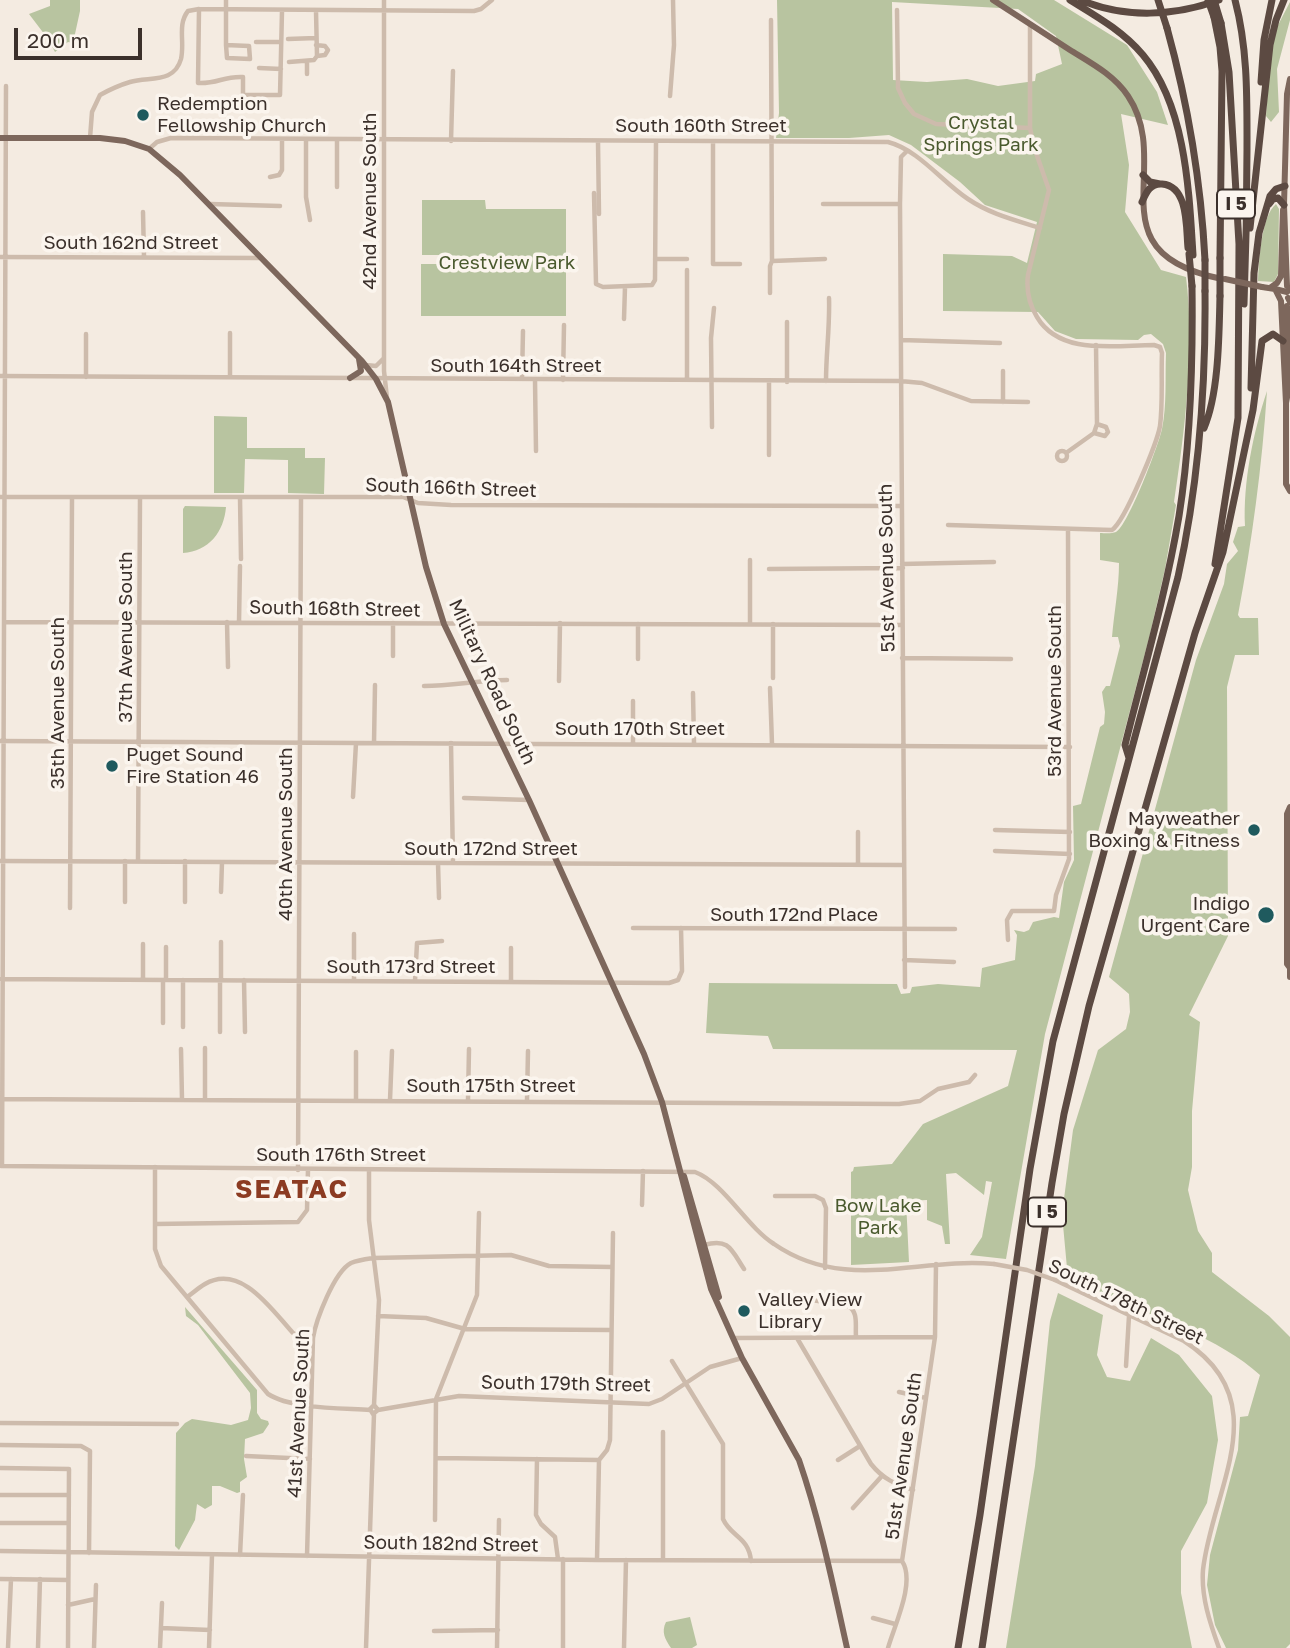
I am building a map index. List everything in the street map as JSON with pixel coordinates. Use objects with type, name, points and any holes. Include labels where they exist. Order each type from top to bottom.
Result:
[{"type":"highway","points":[[1070,0],[1122,35],[1141,53],[1164,87],[1180,141],[1191,219],[1188,435],[1179,514],[1163,593],[1125,745],[1130,760]]},
{"type":"highway","points":[[1081,0],[1126,12],[1157,14],[1200,7],[1219,0]]},
{"type":"highway","name":"I 5","points":[[958,1648],[1041,1103],[1064,997],[1186,544],[1196,485],[1201,435],[1205,260],[1195,154],[1188,112],[1158,0]]},
{"type":"highway","name":"I 5","points":[[1201,435],[1210,414],[1219,336],[1220,296],[1223,71],[1211,0]]},
{"type":"highway","name":"I 5","points":[[982,1648],[1064,1114],[1089,1006],[1212,579],[1238,418],[1240,243],[1228,57],[1221,23],[1211,0]]},
{"type":"highway","name":"I 5","points":[[1235,0],[1246,76],[1246,253],[1238,385]]},
{"type":"highway","points":[[1258,166],[1263,48],[1272,0]]},
{"type":"highway","points":[[1246,253],[1270,45],[1284,0]]},
{"type":"highway","points":[[1143,175],[1150,182],[1172,188],[1181,198],[1191,255]]},
{"type":"highway","points":[[1142,202],[1151,188],[1162,184]]},
{"type":"highway","points":[[1248,435],[1254,273],[1259,233],[1271,194],[1285,186]]},
{"type":"highway","points":[[1267,208],[1275,198],[1279,198],[1284,205]]},
{"type":"highway","points":[[1212,579],[1223,552],[1248,435],[1262,341],[1273,334],[1283,341]]},
{"type":"main road","points":[[993,0],[1107,74],[1127,93],[1142,129],[1142,202],[1145,221],[1150,235],[1169,258],[1182,267],[1282,292],[1288,288],[1284,205],[1287,94],[1290,79]]},
{"type":"main road","points":[[2,138],[90,138],[125,141],[149,149]]},
{"type":"main road","name":"Military Road South","points":[[149,149],[168,163],[366,365],[388,402],[426,567],[444,624],[529,800],[644,1054],[662,1102],[702,1245],[711,1289],[743,1358],[799,1460],[828,1561],[847,1648]]},
{"type":"main road","points":[[1269,288],[1278,283],[1281,276],[1281,218],[1284,205]]},
{"type":"main road","points":[[1269,288],[1289,302],[1286,484],[1290,491]]},
{"type":"main road","points":[[1269,288],[1281,300],[1289,399]]},
{"type":"main road","points":[[350,378],[361,371],[358,357]]},
{"type":"main road","points":[[1286,446],[1290,448],[1290,456]]},
{"type":"main road","points":[[1290,807],[1287,814],[1287,964],[1290,967],[1290,977]]},
{"type":"street","points":[[226,0],[226,45],[227,58],[250,59],[249,46],[226,45]]},
{"type":"street","name":"42nd Avenue South","points":[[384,0],[384,379],[388,402]]},
{"type":"street","points":[[90,138],[92,112],[100,95],[131,82],[159,79],[175,69],[182,53],[183,18],[188,11],[474,11],[492,0]]},
{"type":"street","points":[[670,96],[674,45],[673,0]]},
{"type":"street","points":[[199,9],[198,83],[214,84],[228,76],[243,77],[243,94],[280,95],[282,11]]},
{"type":"street","points":[[897,10],[898,88],[908,108],[927,122],[1030,128]]},
{"type":"street","points":[[316,11],[316,58]]},
{"type":"street","points":[[769,293],[772,261],[771,20]]},
{"type":"street","points":[[948,525],[1115,528],[1128,507],[1158,434],[1162,354],[1160,347],[1077,345],[1062,341],[1046,330],[1034,312],[1027,286],[1049,190],[1030,128],[1030,24]]},
{"type":"street","points":[[288,39],[316,38]]},
{"type":"street","points":[[256,42],[281,42]]},
{"type":"street","points":[[289,62],[307,62],[326,55],[328,50],[325,46],[316,45]]},
{"type":"street","points":[[307,62],[307,74]]},
{"type":"street","points":[[259,68],[281,69]]},
{"type":"street","points":[[451,141],[453,71]]},
{"type":"street","points":[[1,1166],[2,741],[5,622],[2,498],[2,138],[6,86]]},
{"type":"street","name":"South 160th Street","points":[[149,149],[157,142],[171,138],[598,142],[883,141],[906,150],[987,212],[1040,228]]},
{"type":"street","points":[[270,177],[279,175],[282,170],[282,139]]},
{"type":"street","points":[[306,139],[306,197],[310,220]]},
{"type":"street","points":[[337,139],[337,187]]},
{"type":"street","points":[[598,142],[599,214]]},
{"type":"street","points":[[594,193],[597,285],[650,286],[654,283],[655,259],[656,142]]},
{"type":"street","points":[[713,142],[713,264],[740,264]]},
{"type":"street","name":"51st Avenue South","points":[[905,987],[900,204],[901,157],[906,150]]},
{"type":"street","points":[[209,204],[280,206]]},
{"type":"street","points":[[823,204],[900,204]]},
{"type":"street","points":[[143,212],[144,257]]},
{"type":"street","name":"South 162nd Street","points":[[3,257],[261,258]]},
{"type":"street","points":[[655,259],[687,259]]},
{"type":"street","points":[[772,261],[825,260]]},
{"type":"street","points":[[687,270],[687,380]]},
{"type":"street","points":[[624,318],[625,287]]},
{"type":"street","points":[[826,381],[826,342],[830,329],[829,298]]},
{"type":"street","points":[[712,427],[714,308]]},
{"type":"street","points":[[787,321],[787,382]]},
{"type":"street","points":[[563,380],[564,325]]},
{"type":"street","points":[[522,379],[523,331]]},
{"type":"street","points":[[230,333],[230,377]]},
{"type":"street","points":[[86,334],[86,377]]},
{"type":"street","points":[[901,340],[1000,343]]},
{"type":"street","points":[[1066,453],[1094,432],[1097,424],[1096,345]]},
{"type":"street","points":[[366,365],[376,366],[384,358]]},
{"type":"street","points":[[1003,371],[1003,402]]},
{"type":"street","name":"South 164th Street","points":[[2,376],[900,381],[922,383],[964,400],[1028,402]]},
{"type":"street","points":[[535,380],[536,451]]},
{"type":"street","points":[[769,382],[769,455]]},
{"type":"street","points":[[1094,432],[1101,437],[1107,434],[1108,429],[1097,424]]},
{"type":"street","name":"35th Avenue South","points":[[70,908],[72,497]]},
{"type":"street","name":"South 166th Street","points":[[2,498],[403,497],[418,503],[451,505],[900,506]]},
{"type":"street","name":"37th Avenue South","points":[[138,861],[140,498]]},
{"type":"street","points":[[239,622],[240,498]]},
{"type":"street","name":"40th Avenue South","points":[[298,1170],[301,498]]},
{"type":"street","name":"53rd Avenue South","points":[[1008,940],[1007,920],[1012,911],[1054,911],[1056,895],[1070,854],[1068,529]]},
{"type":"street","points":[[750,560],[750,624]]},
{"type":"street","points":[[769,569],[994,562]]},
{"type":"street","name":"South 168th Street","points":[[5,622],[902,625]]},
{"type":"street","points":[[227,622],[228,667]]},
{"type":"street","points":[[393,623],[393,656]]},
{"type":"street","points":[[559,681],[560,623]]},
{"type":"street","points":[[638,624],[638,659]]},
{"type":"street","points":[[773,624],[773,678]]},
{"type":"street","points":[[902,658],[1011,659]]},
{"type":"street","points":[[424,686],[508,680]]},
{"type":"street","points":[[374,685],[374,743]]},
{"type":"street","points":[[770,688],[772,744]]},
{"type":"street","points":[[693,693],[694,743]]},
{"type":"street","points":[[633,701],[633,743]]},
{"type":"street","name":"South 170th Street","points":[[2,741],[1070,747]]},
{"type":"street","points":[[353,797],[356,743]]},
{"type":"street","points":[[450,743],[453,863]]},
{"type":"street","points":[[464,799],[529,800]]},
{"type":"street","points":[[995,830],[1070,832]]},
{"type":"street","points":[[858,832],[858,865]]},
{"type":"street","points":[[995,851],[1070,854]]},
{"type":"street","points":[[125,860],[125,902]]},
{"type":"street","name":"South 172nd Street","points":[[2,861],[903,865]]},
{"type":"street","points":[[185,861],[185,902]]},
{"type":"street","points":[[221,892],[222,862]]},
{"type":"street","points":[[438,863],[439,898]]},
{"type":"street","name":"South 172nd Place","points":[[633,928],[955,929]]},
{"type":"street","name":"South 173rd Street","points":[[1,979],[669,983],[678,980],[682,971],[681,928]]},
{"type":"street","points":[[354,934],[354,981]]},
{"type":"street","points":[[415,981],[417,943],[442,941]]},
{"type":"street","points":[[220,1032],[221,942]]},
{"type":"street","points":[[143,980],[144,944]]},
{"type":"street","points":[[163,1023],[166,947]]},
{"type":"street","points":[[511,948],[511,981]]},
{"type":"street","points":[[904,960],[954,962]]},
{"type":"street","points":[[183,980],[183,1027]]},
{"type":"street","points":[[244,980],[245,1032]]},
{"type":"street","points":[[205,1048],[205,1100]]},
{"type":"street","points":[[181,1049],[182,1100]]},
{"type":"street","points":[[468,1100],[469,1049]]},
{"type":"street","points":[[390,1100],[392,1051]]},
{"type":"street","points":[[527,1100],[528,1051]]},
{"type":"street","points":[[356,1052],[356,1100]]},
{"type":"street","name":"South 175th Street","points":[[1,1099],[911,1103],[920,1101],[942,1088],[969,1082],[975,1075]]},
{"type":"street","name":"South 176th Street","points":[[1,1166],[681,1171]]},
{"type":"street","points":[[156,1167],[155,1249],[164,1270],[187,1297],[206,1283],[215,1280],[244,1283],[293,1333],[304,1338],[313,1338]]},
{"type":"street","points":[[155,1224],[293,1223],[302,1219],[307,1210],[308,1169]]},
{"type":"street","points":[[366,1648],[378,1316],[378,1291],[369,1220],[369,1170]]},
{"type":"street","points":[[642,1205],[643,1171]]},
{"type":"street","name":"South 178th Street","points":[[681,1171],[695,1172],[710,1180],[752,1227],[773,1244],[825,1268],[861,1272],[967,1262],[1027,1270],[1055,1280],[1202,1352],[1218,1371],[1234,1408],[1233,1452],[1207,1547],[1203,1573],[1207,1610],[1219,1648]]},
{"type":"street","points":[[775,1196],[815,1196],[823,1200],[826,1208],[825,1268]]},
{"type":"street","points":[[435,1520],[436,1399],[477,1295],[479,1213]]},
{"type":"street","points":[[597,1560],[598,1460],[610,1445],[613,1233]]},
{"type":"street","points":[[702,1245],[717,1241],[725,1243],[744,1269]]},
{"type":"street","points":[[373,1258],[511,1255],[549,1266],[612,1266]]},
{"type":"street","name":"41st Avenue South","points":[[307,1556],[313,1338],[317,1320],[340,1272],[350,1263],[373,1258]]},
{"type":"street","name":"51st Avenue South","points":[[888,1648],[906,1590],[906,1567],[902,1561],[935,1337],[936,1265]]},
{"type":"street","name":"South 179th Street","points":[[187,1297],[268,1394],[312,1405],[374,1410],[401,1408],[459,1396],[610,1403],[656,1402],[710,1367],[743,1358]]},
{"type":"street","points":[[811,1300],[852,1308],[855,1313],[856,1337]]},
{"type":"street","points":[[378,1316],[426,1318],[465,1329],[611,1330]]},
{"type":"street","points":[[1126,1366],[1129,1316]]},
{"type":"street","points":[[796,1337],[859,1446],[881,1476],[913,1490]]},
{"type":"street","points":[[734,1338],[935,1337]]},
{"type":"street","points":[[672,1361],[723,1444],[723,1519],[727,1527],[745,1541],[751,1561]]},
{"type":"street","points":[[899,1392],[926,1398]]},
{"type":"street","points":[[0,1423],[177,1424]]},
{"type":"street","points":[[663,1432],[663,1560]]},
{"type":"street","points":[[0,1446],[81,1446],[88,1448],[90,1454],[89,1553],[0,1551]]},
{"type":"street","points":[[838,1460],[859,1446]]},
{"type":"street","points":[[246,1456],[310,1459]]},
{"type":"street","points":[[436,1458],[598,1460]]},
{"type":"street","points":[[537,1459],[536,1515],[541,1524],[555,1536],[561,1559],[563,1648]]},
{"type":"street","points":[[0,1468],[69,1469],[68,1648]]},
{"type":"street","points":[[853,1508],[881,1476]]},
{"type":"street","points":[[0,1495],[69,1495]]},
{"type":"street","points":[[240,1555],[243,1495]]},
{"type":"street","points":[[497,1648],[499,1520]]},
{"type":"street","points":[[0,1523],[68,1523]]},
{"type":"street","name":"South 182nd Street","points":[[89,1553],[902,1561]]},
{"type":"street","points":[[209,1648],[212,1555]]},
{"type":"street","points":[[624,1648],[626,1560]]},
{"type":"street","points":[[0,1578],[68,1580]]},
{"type":"street","points":[[8,1648],[11,1579]]},
{"type":"street","points":[[38,1648],[40,1579]]},
{"type":"street","points":[[94,1648],[96,1585]]},
{"type":"street","points":[[68,1605],[95,1599]]},
{"type":"street","points":[[160,1648],[162,1603]]},
{"type":"street","points":[[873,1618],[895,1624]]},
{"type":"street","points":[[161,1628],[210,1630]]},
{"type":"street","points":[[434,1631],[498,1630]]},
{"type":"green space","points":[[50,0],[80,0],[73,43],[68,42],[55,52],[29,14],[50,6]]},
{"type":"green space","points":[[777,0],[1054,0],[1127,45],[1157,92],[1168,125],[1121,114],[1129,165],[1125,212],[1161,270],[1186,277],[1189,361],[1174,502],[1176,505],[1150,634],[1045,1034],[1006,1259],[970,1255],[982,1237],[992,1182],[986,1181],[984,1195],[956,1173],[946,1174],[950,1244],[945,1244],[942,1226],[927,1220],[927,1200],[906,1201],[909,1262],[851,1265],[851,1172],[854,1167],[892,1164],[923,1124],[1008,1086],[1017,1050],[773,1049],[768,1036],[706,1033],[709,983],[897,984],[901,994],[910,993],[912,987],[938,984],[980,987],[982,968],[1015,960],[1017,935],[1014,930],[1024,932],[1029,930],[1033,922],[1059,918],[1064,882],[1074,860],[1073,806],[1081,804],[1100,727],[1104,724],[1102,692],[1106,686],[1110,686],[1120,646],[1118,637],[1112,637],[1119,563],[1100,560],[1100,533],[1114,533],[1121,526],[1135,501],[1155,451],[1164,420],[1166,353],[1163,344],[1151,334],[1138,340],[1076,339],[1055,331],[1038,312],[943,311],[943,254],[1012,256],[1027,263],[1037,222],[985,205],[960,182],[911,145],[889,135],[776,138],[779,113]],"holes":[[[892,2],[1018,9],[1056,36],[1062,64],[1036,74],[1035,81],[998,86],[967,79],[927,82],[893,80]]]},
{"type":"green space","points":[[1290,2],[1290,20],[1277,69],[1279,112],[1271,122],[1266,116],[1270,58],[1277,27]]},
{"type":"green space","name":"Crestview Park","points":[[422,200],[485,200],[486,209],[566,209],[566,316],[421,316],[421,264],[446,264],[446,255],[422,255]]},
{"type":"green space","points":[[1276,204],[1279,209],[1278,274],[1274,282],[1258,281],[1264,229]]},
{"type":"green space","points":[[1267,391],[1256,504],[1238,615],[1240,618],[1258,618],[1259,655],[1235,655],[1227,687],[1228,936],[1189,1015],[1200,1022],[1192,1111],[1192,1167],[1188,1190],[1198,1231],[1212,1253],[1212,1272],[1269,1316],[1290,1337],[1290,1644],[1286,1648],[1226,1648],[1215,1625],[1207,1585],[1210,1555],[1238,1450],[1240,1417],[1248,1416],[1260,1375],[1206,1339],[1103,1295],[1089,1280],[1067,1268],[1062,1214],[1073,1130],[1098,1050],[1126,1029],[1130,1012],[1129,994],[1109,977],[1196,660],[1224,584],[1227,564],[1238,551],[1233,542],[1238,527],[1245,526],[1250,458]]},
{"type":"green space","points":[[214,416],[247,417],[247,448],[305,448],[305,458],[325,458],[324,494],[288,493],[288,460],[245,459],[244,493],[214,493]]},
{"type":"green space","points":[[185,506],[226,507],[222,524],[213,539],[200,548],[183,553],[183,509]]},
{"type":"green space","points":[[1058,1293],[1103,1315],[1097,1355],[1107,1377],[1130,1381],[1151,1338],[1179,1355],[1212,1396],[1218,1440],[1207,1503],[1181,1551],[1181,1593],[1192,1648],[1006,1648],[1035,1466],[1050,1321]]},
{"type":"green space","points":[[185,1307],[257,1390],[257,1413],[269,1424],[263,1433],[245,1439],[247,1477],[240,1482],[240,1492],[212,1486],[212,1505],[205,1509],[197,1504],[195,1520],[179,1550],[175,1546],[176,1433],[192,1419],[231,1425],[248,1420],[251,1408],[250,1393],[198,1325],[186,1316]]},
{"type":"green space","points":[[690,1617],[697,1645],[692,1648],[671,1648],[664,1635],[666,1622]]},
{"type":"place","name":"Redemption Fellowship Church","points":[[143,115]]},
{"type":"place","name":"Puget Sound Fire Station 46","points":[[112,766]]},
{"type":"place","name":"Mayweather Boxing & Fitness","points":[[1254,830]]},
{"type":"place","name":"Indigo Urgent Care","points":[[1266,915]]},
{"type":"place","name":"Valley View Library","points":[[744,1311]]},
{"type":"district","name":"SEATAC","points":[[292,1190]]},
{"type":"park label","name":"Crystal Springs Park","points":[[981,134]]},
{"type":"park label","name":"Bow Lake Park","points":[[878,1217]]}]
